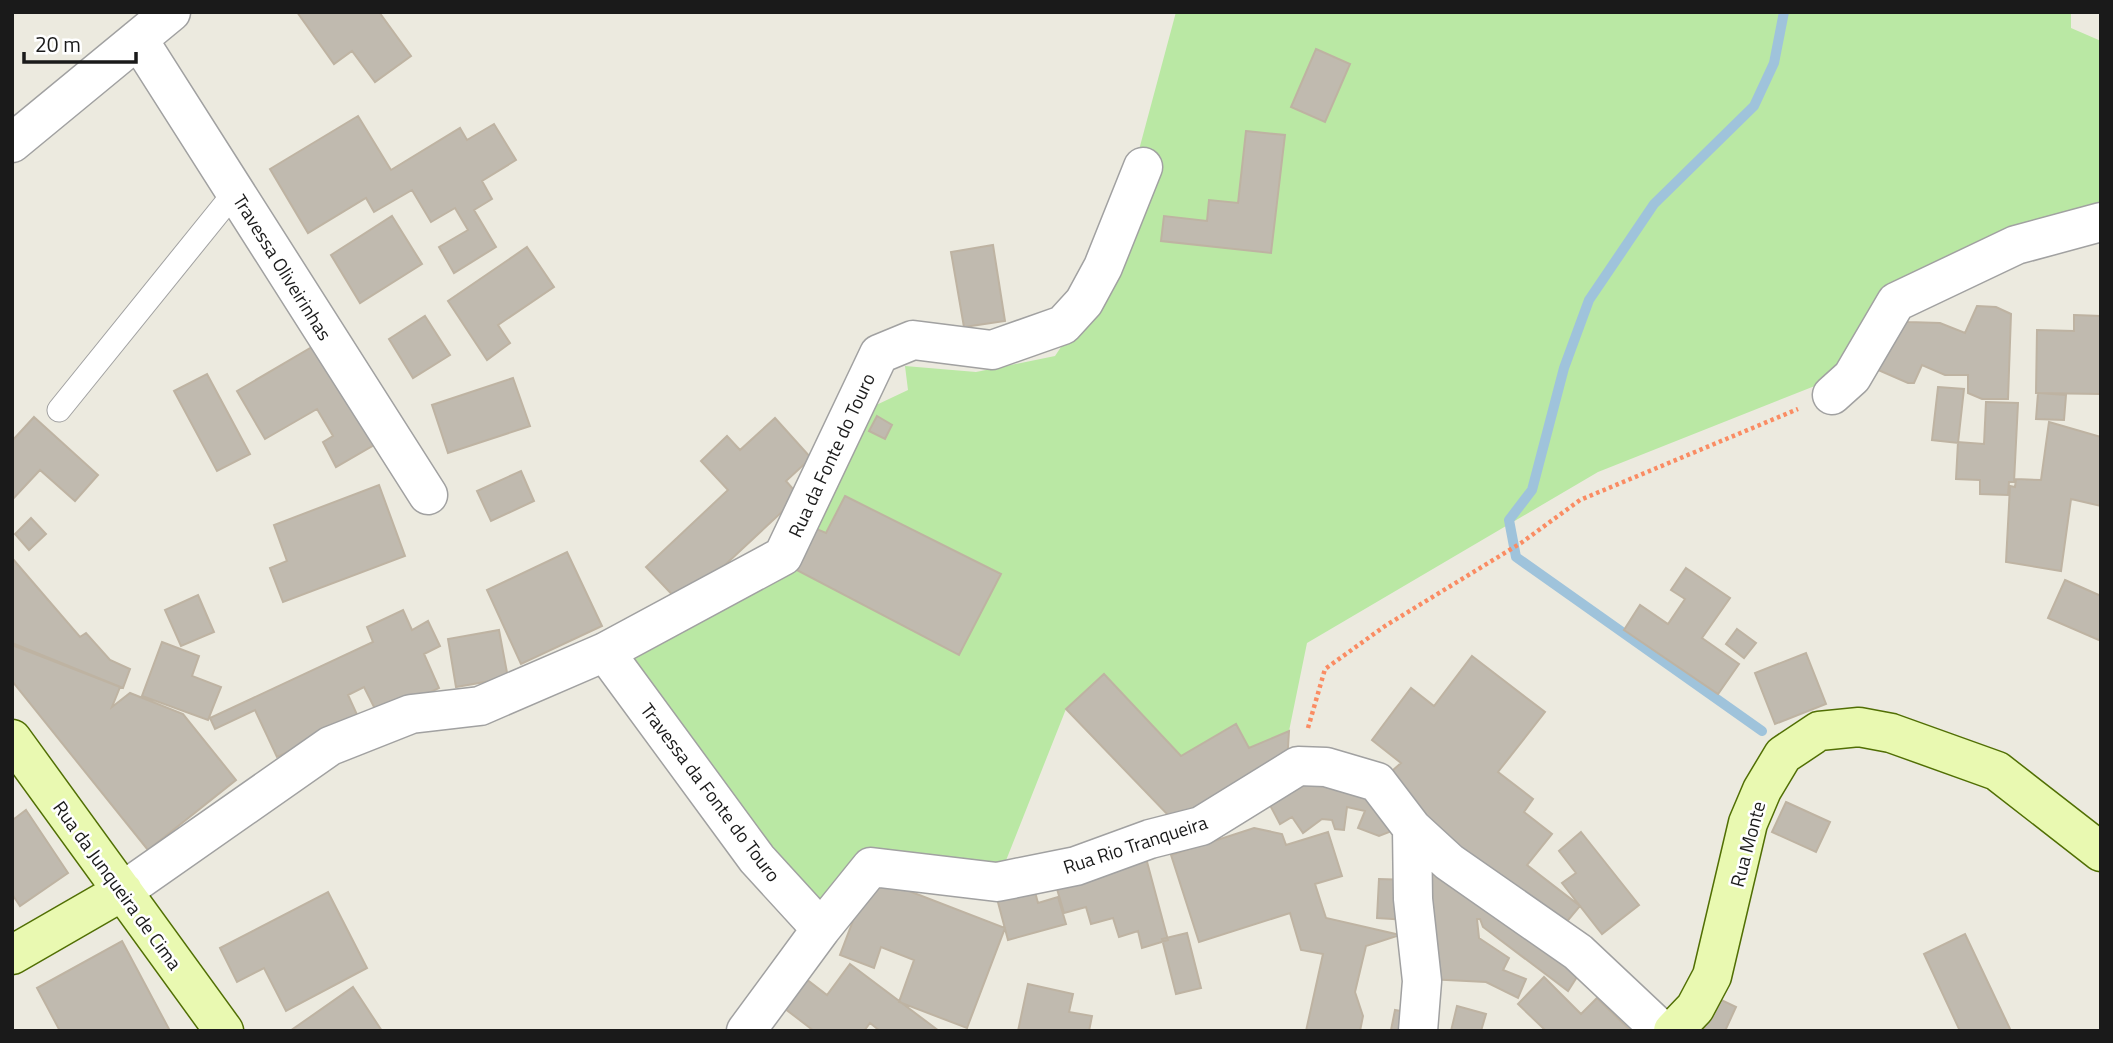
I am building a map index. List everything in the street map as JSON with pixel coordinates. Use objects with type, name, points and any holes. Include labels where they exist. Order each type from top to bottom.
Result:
[{"type":"main road","name":"Rua Monte","points":[[1673,1031],[1695,1007],[1713,976],[1748,823],[1762,790],[1783,755],[1819,732],[1859,727],[1891,733],[1997,771],[2101,852]]},
{"type":"main road","name":"Rua da Junqueira de Cima","points":[[12,739],[224,1031]]},
{"type":"main road","points":[[12,955],[123,891]]},
{"type":"street","points":[[12,143],[171,12]]},
{"type":"street","name":"Travessa Oliveirinhas","points":[[138,39],[428,495]]},
{"type":"street","name":"Rua da Fonte do Touro","points":[[123,891],[330,746],[411,714],[480,705],[606,652],[783,556],[879,354],[913,340],[992,349],[1063,325],[1084,302],[1103,267],[1143,167]]},
{"type":"street","points":[[1832,395],[1853,377],[1896,302],[2016,246],[2101,222]]},
{"type":"street","name":"Travessa da Fonte do Touro","points":[[606,652],[757,859],[821,929]]},
{"type":"street","points":[[1298,766],[1326,766],[1377,782],[1412,828],[1449,862],[1578,952],[1662,1031]]},
{"type":"street","name":"Rua Rio Tranqueira","points":[[746,1031],[821,929],[871,867],[997,882],[1076,866],[1150,839],[1201,826],[1298,766]]},
{"type":"street","points":[[1412,828],[1413,899],[1422,981],[1418,1031]]},
{"type":"lane","points":[[59,410],[235,192]]},
{"type":"path","points":[[1298,766],[1325,669],[1385,626],[1521,543],[1580,500],[1832,395]]},
{"type":"green space","points":[[1176,12],[2071,12],[2071,28],[2101,41],[2101,208],[1960,254],[1830,380],[1598,472],[1307,643],[1289,731],[1249,748],[1236,725],[1181,756],[1104,674],[1066,709],[1003,868],[872,849],[824,907],[806,901],[622,653],[791,567],[872,407],[908,390],[905,366],[976,372],[1055,356],[1103,284]]},
{"type":"building","points":[[297,12],[379,12],[411,56],[375,82],[352,51],[334,64]]},
{"type":"building","points":[[1316,49],[1350,64],[1325,122],[1291,107]]},
{"type":"building","points":[[358,116],[391,170],[460,128],[467,140],[494,124],[516,160],[482,181],[492,199],[474,210],[496,247],[454,273],[439,247],[468,230],[455,208],[431,222],[412,190],[374,212],[366,198],[308,233],[270,169]]},
{"type":"building","points":[[1246,131],[1285,135],[1271,253],[1161,241],[1164,216],[1207,221],[1209,200],[1238,203]]},
{"type":"building","points":[[392,216],[422,264],[360,303],[331,255]]},
{"type":"building","points":[[993,245],[1005,321],[964,327],[951,252]]},
{"type":"building","points":[[527,247],[554,287],[498,325],[510,343],[487,360],[448,301]]},
{"type":"building","points":[[1977,306],[1996,307],[2011,314],[2008,399],[1982,399],[1968,393],[1968,375],[1945,375],[1922,365],[1914,383],[1908,383],[1869,366],[1892,315],[1908,322],[1940,323],[1965,333]]},
{"type":"building","points":[[2074,315],[2101,316],[2101,394],[2036,393],[2037,330],[2074,331]]},
{"type":"building","points":[[425,316],[450,355],[413,378],[389,339]]},
{"type":"building","points":[[317,344],[388,437],[336,467],[323,442],[333,436],[317,409],[265,439],[237,391]]},
{"type":"building","points":[[207,374],[250,454],[217,471],[174,391]]},
{"type":"building","points":[[513,378],[530,426],[448,453],[432,405]]},
{"type":"building","points":[[1938,387],[1964,389],[1958,443],[1932,440]]},
{"type":"building","points":[[2038,393],[2066,395],[2064,420],[2036,419]]},
{"type":"building","points":[[1986,402],[2018,403],[2014,482],[2009,482],[2008,495],[1980,494],[1980,480],[1956,479],[1958,442],[1984,444]]},
{"type":"building","points":[[877,416],[892,425],[885,439],[869,431]]},
{"type":"building","points":[[34,417],[98,475],[75,501],[40,470],[12,500],[12,441]]},
{"type":"building","points":[[775,418],[811,458],[786,481],[799,496],[682,605],[646,567],[728,490],[701,461],[727,436],[740,450]]},
{"type":"building","points":[[2049,422],[2101,437],[2101,506],[2071,499],[2061,571],[2006,562],[2010,486],[2015,487],[2016,479],[2041,480]]},
{"type":"building","points":[[521,471],[534,501],[491,521],[477,491]]},
{"type":"building","points":[[379,485],[405,556],[283,602],[270,568],[287,561],[274,525]]},
{"type":"building","points":[[845,496],[1001,574],[959,655],[791,567],[807,525],[826,533]]},
{"type":"building","points":[[31,518],[46,534],[29,550],[15,534]]},
{"type":"building","points":[[567,552],[602,626],[521,664],[487,590]]},
{"type":"building","points":[[12,558],[80,637],[86,633],[110,660],[130,669],[123,688],[12,643]]},
{"type":"building","points":[[1686,568],[1730,598],[1702,638],[1739,664],[1718,694],[1624,630],[1640,605],[1668,624],[1685,599],[1671,590]]},
{"type":"building","points":[[2065,580],[2101,596],[2101,641],[2048,618]]},
{"type":"building","points":[[198,595],[214,632],[181,646],[165,610]]},
{"type":"building","points":[[403,610],[412,630],[428,621],[440,646],[424,654],[439,688],[379,717],[364,687],[348,695],[359,719],[277,757],[255,710],[215,729],[210,718],[373,642],[367,627]]},
{"type":"building","points":[[1737,629],[1756,643],[1744,658],[1726,644]]},
{"type":"building","points":[[499,630],[508,678],[456,687],[448,639]]},
{"type":"building","points":[[162,642],[199,656],[192,676],[221,687],[208,720],[142,696]]},
{"type":"building","points":[[12,645],[120,687],[112,707],[130,693],[183,714],[236,780],[148,850],[12,681]]},
{"type":"building","points":[[1806,653],[1826,704],[1775,724],[1755,673]]},
{"type":"building","points":[[1472,656],[1545,712],[1498,772],[1533,799],[1524,812],[1552,834],[1527,865],[1580,906],[1560,930],[1466,859],[1384,778],[1401,763],[1372,740],[1411,688],[1434,706]]},
{"type":"building","points":[[1104,674],[1181,756],[1236,724],[1249,748],[1289,731],[1287,763],[1182,823],[1168,815],[1066,709]]},
{"type":"building","points":[[1318,773],[1387,803],[1397,829],[1379,836],[1358,828],[1365,811],[1347,807],[1344,830],[1335,829],[1332,820],[1322,819],[1303,833],[1292,817],[1280,824],[1264,794]]},
{"type":"building","points":[[1786,802],[1830,822],[1816,852],[1772,832]]},
{"type":"building","points":[[26,810],[68,873],[20,906],[12,894],[12,817],[14,819]]},
{"type":"building","points":[[1254,828],[1282,834],[1286,845],[1328,832],[1342,876],[1315,884],[1326,918],[1400,935],[1366,946],[1355,992],[1363,1016],[1360,1031],[1306,1031],[1323,954],[1301,950],[1290,913],[1199,942],[1171,855]]},
{"type":"building","points":[[1581,832],[1639,905],[1602,934],[1562,883],[1576,873],[1559,851]]},
{"type":"building","points":[[1429,856],[1584,966],[1568,991],[1483,927],[1480,919],[1477,919],[1479,938],[1509,958],[1503,970],[1526,979],[1518,998],[1486,982],[1428,979]]},
{"type":"building","points":[[1146,858],[1168,940],[1142,948],[1138,931],[1119,937],[1113,918],[1091,924],[1086,907],[1064,913],[1055,882]]},
{"type":"building","points":[[870,876],[1005,928],[967,1028],[899,1002],[914,960],[881,947],[874,968],[840,955]]},
{"type":"building","points":[[1379,879],[1409,880],[1408,920],[1377,918]]},
{"type":"building","points":[[1032,881],[1038,903],[1058,897],[1066,924],[1008,940],[995,891]]},
{"type":"building","points":[[328,892],[367,968],[286,1011],[264,968],[237,982],[220,948]]},
{"type":"building","points":[[1187,933],[1201,988],[1176,994],[1162,939]]},
{"type":"building","points":[[1965,934],[2011,1031],[1960,1031],[1924,954]]},
{"type":"building","points":[[122,941],[170,1031],[60,1031],[37,988]]},
{"type":"building","points":[[850,964],[939,1031],[880,1031],[870,1023],[864,1031],[814,1031],[784,1008],[806,979],[827,995]]},
{"type":"building","points":[[1544,977],[1581,1014],[1597,998],[1631,1031],[1546,1031],[1518,1004]]},
{"type":"building","points":[[1028,984],[1073,994],[1069,1012],[1092,1016],[1089,1031],[1018,1031]]},
{"type":"building","points":[[353,987],[382,1031],[290,1031]]},
{"type":"building","points":[[1717,998],[1736,1007],[1725,1031],[1703,1031]]},
{"type":"building","points":[[1457,1006],[1486,1014],[1481,1031],[1451,1031]]},
{"type":"building","points":[[1395,1010],[1419,1014],[1416,1031],[1391,1030]]},
{"type":"waterway","points":[[1762,731],[1516,557],[1509,520],[1532,490],[1564,368],[1589,300],[1654,204],[1754,106],[1774,63],[1784,12]]}]
